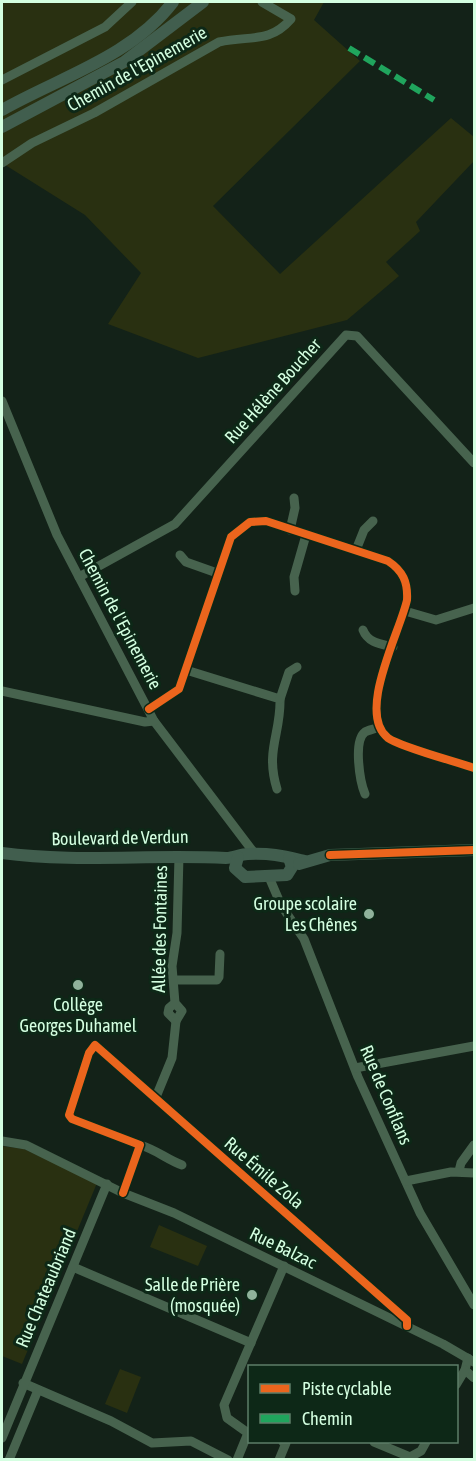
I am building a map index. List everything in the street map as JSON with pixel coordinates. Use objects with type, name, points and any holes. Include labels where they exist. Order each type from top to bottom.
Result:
[{"type":"main road","points":[[2,110],[127,44],[151,26],[173,2]]},
{"type":"main road","points":[[2,127],[124,62],[203,2]]},
{"type":"main road","points":[[288,867],[281,854],[255,854],[235,861],[245,877],[269,877],[288,867],[330,855],[474,850]]},
{"type":"main road","name":"Boulevard de Verdun","points":[[2,853],[79,858],[235,861]]},
{"type":"main road","name":"Boulevard de Verdun","points":[[2,858],[70,864],[178,860]]},
{"type":"street","points":[[2,80],[105,27],[132,2]]},
{"type":"street","name":"Chemin de l'Epinemerie","points":[[2,163],[32,143],[94,113],[219,42],[279,32],[291,19],[263,2]]},
{"type":"street","name":"Rue Hélène Boucher","points":[[79,577],[175,524],[346,335],[357,336],[474,463]]},
{"type":"street","name":"Chemin de l'Epinemerie","points":[[2,401],[57,535],[154,722],[255,854]]},
{"type":"street","points":[[290,530],[295,508],[294,498]]},
{"type":"street","points":[[149,709],[175,693],[186,670],[231,537],[243,525],[266,521],[388,561],[403,574],[408,587],[405,611],[375,700],[375,713],[379,727],[388,738],[474,768]]},
{"type":"street","points":[[356,550],[364,530],[373,521]]},
{"type":"street","points":[[295,591],[294,577],[306,535]]},
{"type":"street","points":[[180,555],[186,562],[217,573]]},
{"type":"street","points":[[405,611],[436,620],[474,608]]},
{"type":"street","points":[[363,630],[366,637],[372,641],[393,647]]},
{"type":"street","points":[[277,789],[272,772],[272,742],[280,699],[289,672],[297,667]]},
{"type":"street","points":[[186,670],[280,699]]},
{"type":"street","points":[[2,691],[26,698],[154,722]]},
{"type":"street","points":[[365,794],[359,773],[360,739],[364,733],[379,727]]},
{"type":"street","name":"Chemin de l'Epinemerie","points":[[235,861],[244,849],[239,835]]},
{"type":"street","name":"Allée des Fontaines","points":[[156,1097],[172,1058],[176,1021],[168,1013],[169,1008],[175,1003],[178,860]]},
{"type":"street","points":[[277,895],[288,867]]},
{"type":"street","name":"Rue de Conflans","points":[[269,877],[281,905],[304,939],[355,1068],[406,1181],[438,1246],[474,1305]]},
{"type":"street","points":[[174,980],[217,980],[220,954]]},
{"type":"street","name":"Rue Émile Zola","points":[[140,1145],[72,1119],[69,1115],[89,1053],[95,1045],[407,1320],[407,1326]]},
{"type":"street","points":[[355,1068],[474,1046]]},
{"type":"street","name":"Rue Balzac","points":[[2,1141],[26,1145],[123,1193],[174,1213],[407,1326],[471,1360]]},
{"type":"street","points":[[123,1193],[140,1145],[158,1150],[168,1160],[182,1165]]},
{"type":"street","points":[[459,1172],[461,1163],[474,1145]]},
{"type":"street","points":[[406,1181],[425,1175],[474,1173]]},
{"type":"street","name":"Rue Chateaubriand","points":[[2,1438],[107,1184]]},
{"type":"street","points":[[237,1460],[248,1436],[248,1430],[227,1418],[224,1411],[284,1266]]},
{"type":"street","points":[[73,1267],[251,1343]]},
{"type":"street","points":[[458,1382],[471,1360]]},
{"type":"street","points":[[465,1370],[474,1378]]},
{"type":"street","points":[[23,1383],[111,1421],[152,1443],[191,1441],[228,1460]]},
{"type":"street","points":[[9,1460],[38,1390]]},
{"type":"street","points":[[279,1460],[286,1443]]},
{"type":"street","points":[[376,1443],[410,1457],[421,1451],[425,1443]]},
{"type":"green space","points":[[2,2],[324,2],[314,20],[360,61],[213,206],[280,274],[451,118],[474,137],[474,161],[416,222],[420,231],[386,262],[399,276],[347,320],[198,358],[108,324],[141,273],[85,215],[2,163]]},
{"type":"green space","points":[[2,1146],[24,1149],[97,1183],[22,1364],[2,1356]]},
{"type":"green space","points":[[159,1225],[207,1246],[198,1266],[150,1247]]},
{"type":"green space","points":[[120,1369],[141,1377],[127,1413],[105,1404]]},
{"type":"marked path","points":[[349,48],[434,100]]},
{"type":"cycle path","points":[[149,709],[179,689],[231,537],[250,522],[266,521],[388,561],[401,573],[407,588],[407,600],[389,651],[378,692],[376,710],[379,726],[394,742],[474,768]]},
{"type":"cycle path","points":[[330,855],[474,850]]},
{"type":"cycle path","points":[[123,1193],[140,1145],[72,1119],[69,1115],[89,1053],[95,1045],[407,1320],[407,1326]]},
{"type":"place","name":"Groupe scolaire Les Chênes","points":[[369,914]]},
{"type":"place","name":"Collège Georges Duhamel","points":[[78,985]]},
{"type":"place","name":"Salle de Prière (mosquée)","points":[[252,1295]]}]
